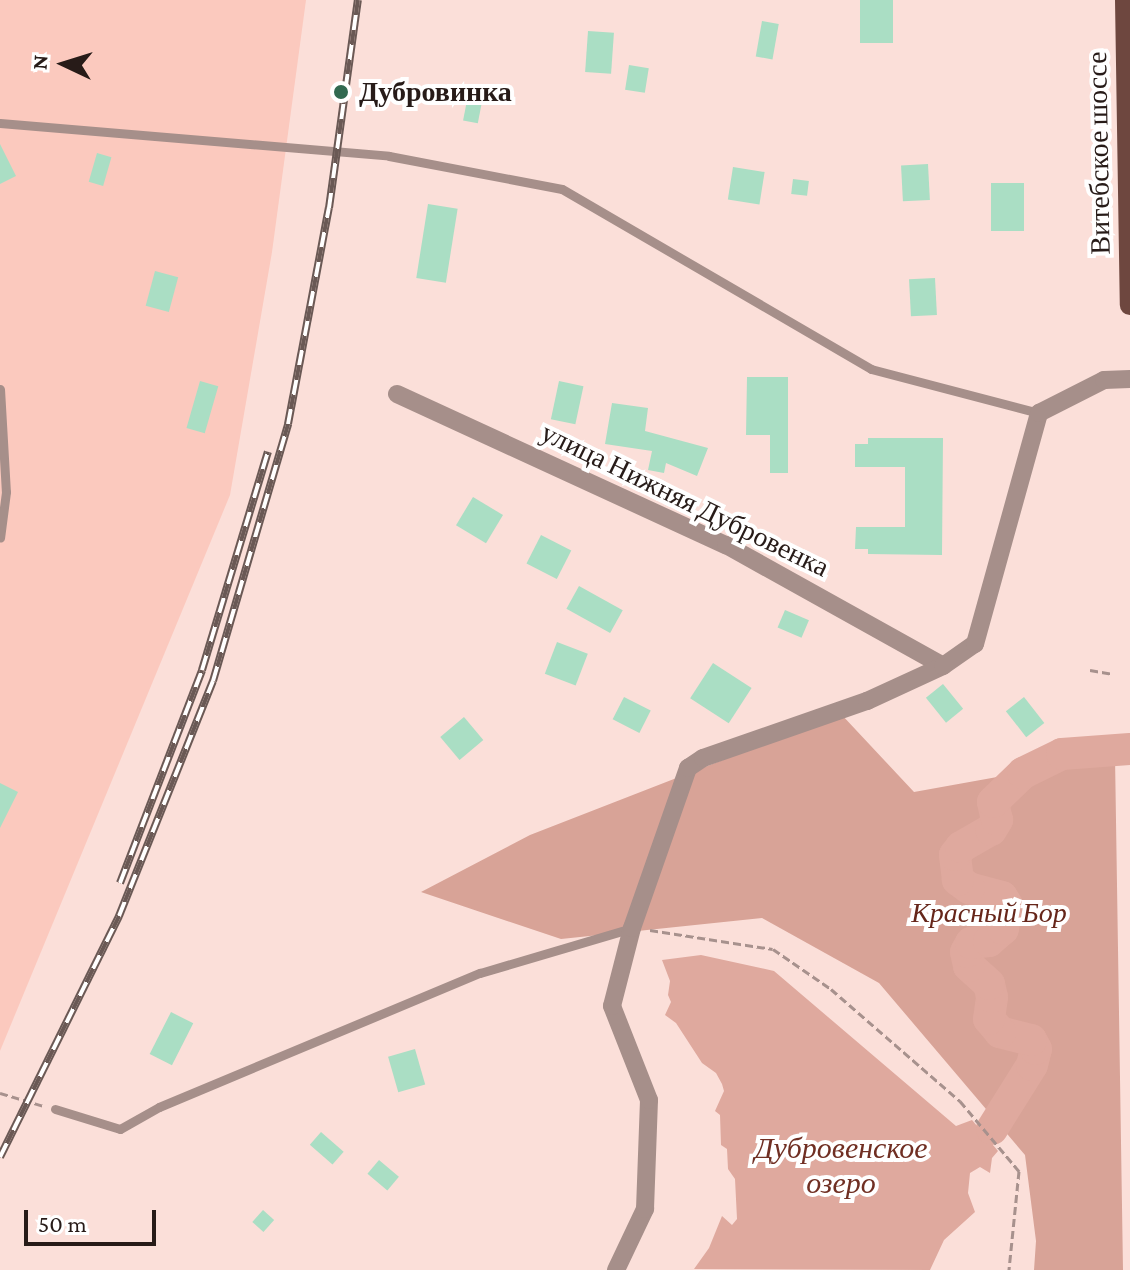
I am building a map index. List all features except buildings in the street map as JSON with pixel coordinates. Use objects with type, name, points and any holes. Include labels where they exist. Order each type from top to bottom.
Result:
[{"type":"main road","name":"Витебское шоссе","points":[[1125,0],[1130,305]]},
{"type":"street","points":[[616,1270],[645,1209],[649,1100],[612,1006],[632,928],[688,768],[703,758],[867,701],[943,666],[975,644],[1039,413],[1104,380],[1130,379]]},
{"type":"street","name":"улица Нижняя Дубровенка","points":[[397,394],[726,545],[943,666]]},
{"type":"lane","points":[[0,123],[389,156],[562,189],[871,369],[1039,413]]},
{"type":"lane","points":[[0,389],[6,492],[0,538]]},
{"type":"lane","points":[[55,1109],[120,1129],[159,1107],[480,973],[632,928]]},
{"type":"path","points":[[1090,670],[1112,674]]},
{"type":"path","points":[[632,928],[773,949],[831,989],[960,1101],[1019,1171],[1009,1270]]},
{"type":"path","points":[[0,1093],[55,1109]]},
{"type":"shaded area","points":[[0,0],[306,0],[272,252],[230,495],[0,1051]]},
{"type":"green space","name":"Красный Бор","points":[[841,714],[914,792],[1115,756],[1123,1270],[1034,1270],[1036,1241],[1025,1155],[879,983],[762,918],[561,939],[421,892],[530,835]]},
{"type":"water","name":"Дубровенское озеро","points":[[701,955],[774,971],[956,1126],[972,1120],[998,1151],[992,1158],[990,1173],[980,1167],[970,1173],[968,1193],[975,1212],[944,1240],[930,1270],[694,1269],[709,1248],[722,1216],[732,1225],[737,1219],[735,1179],[728,1169],[727,1149],[721,1145],[720,1115],[715,1111],[724,1091],[722,1084],[716,1073],[702,1063],[676,1023],[665,1015],[671,1002],[668,995],[670,981],[662,960]]},
{"type":"waterway","points":[[992,1129],[1032,1065],[1036,1049],[1031,1040],[1000,1032],[989,1019],[992,997],[989,984],[969,966],[966,952],[971,943],[989,941],[1003,929],[1007,905],[1002,897],[969,888],[958,880],[955,855],[961,847],[991,830],[997,820],[993,802],[1023,773],[1062,754],[1130,749]]},
{"type":"railway","points":[[0,1157],[119,916],[213,681],[288,424],[329,208],[358,0]]},
{"type":"railway","points":[[120,883],[202,670],[268,452]]},
{"type":"place","name":"Дубровинка","points":[[341,92]]}]
